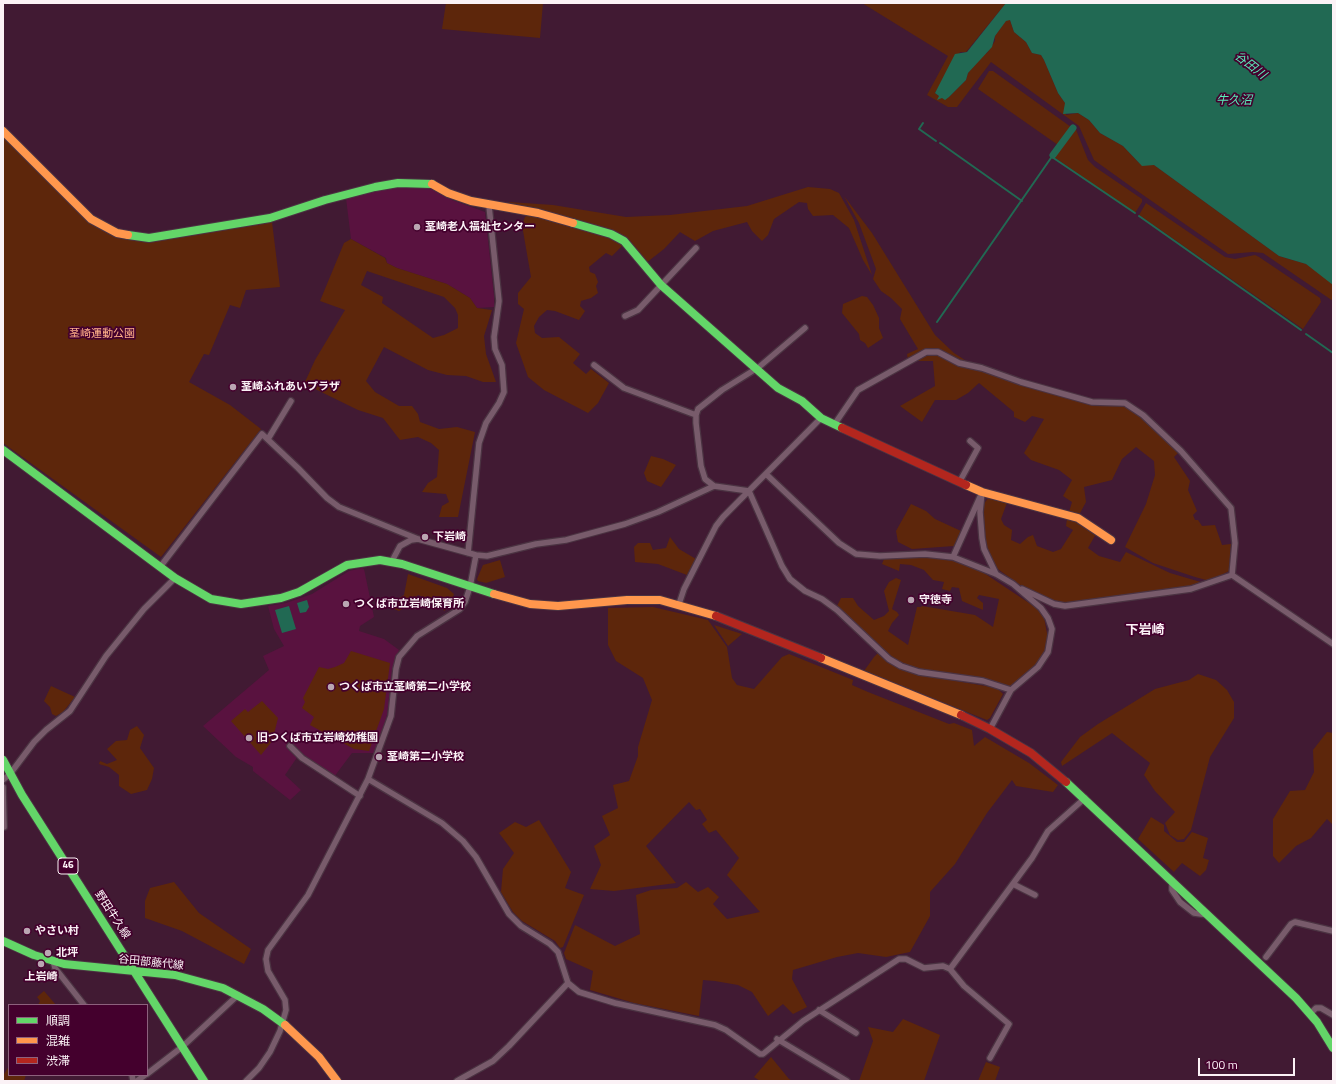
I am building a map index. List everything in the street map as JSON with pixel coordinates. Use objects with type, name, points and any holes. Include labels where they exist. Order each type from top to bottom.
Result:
[{"type":"street","points":[[3,131],[91,219],[117,233],[132,236],[150,238],[270,218],[332,198],[374,187],[398,183],[434,184],[460,198],[489,206],[538,213],[612,234],[624,241],[661,285],[778,388],[802,401],[820,418],[982,492],[1078,518],[1111,540]]},
{"type":"street","points":[[468,553],[479,443],[486,423],[504,392],[502,365],[495,349],[494,337],[499,301],[489,206]]},
{"type":"street","points":[[625,316],[638,310],[696,248]]},
{"type":"street","points":[[714,486],[705,479],[701,466],[696,415],[705,402],[756,368],[805,328]]},
{"type":"street","points":[[834,425],[858,390],[926,352],[938,352],[959,363],[982,368],[1021,382],[1092,402],[1125,403],[1143,415],[1182,451],[1231,508],[1235,543],[1232,575]]},
{"type":"street","points":[[594,365],[624,388],[696,415]]},
{"type":"street","points":[[268,439],[291,401]]},
{"type":"street","points":[[679,604],[684,589],[716,526],[723,516],[820,418]]},
{"type":"street","points":[[160,567],[262,434],[327,498],[339,507],[418,539],[476,555],[487,556],[536,544],[566,540],[595,533],[658,512],[714,486],[750,490]]},
{"type":"street","points":[[960,482],[978,448],[970,441]]},
{"type":"street","points":[[3,450],[175,578],[200,594],[211,599],[226,602],[251,603],[281,598],[298,592],[347,565],[369,560],[392,561],[508,599],[543,605],[572,605],[643,600],[679,604],[722,618],[990,729],[1031,753],[1085,798],[1310,1014],[1333,1048]]},
{"type":"street","points":[[766,474],[839,543],[856,554],[880,556],[925,554],[953,557],[996,574],[1054,604],[1065,606],[1191,589],[1232,575]]},
{"type":"street","points":[[750,490],[782,566],[790,579],[800,588],[837,610],[889,659],[901,666],[919,672],[982,682],[1011,690]]},
{"type":"street","points":[[953,557],[982,492]]},
{"type":"street","points":[[982,492],[980,512],[982,538],[984,549],[996,574]]},
{"type":"street","points":[[392,561],[400,546],[411,540],[418,539]]},
{"type":"street","points":[[246,1081],[264,1061],[283,1023],[286,1003],[268,971],[267,955],[271,946],[308,895],[368,779],[391,716],[396,669],[399,658],[416,636],[460,609],[470,587],[476,555]]},
{"type":"street","points":[[1232,575],[1333,644]]},
{"type":"street","points":[[3,780],[10,774],[34,742],[46,730],[70,711],[106,656],[144,609],[175,578]]},
{"type":"street","points":[[990,729],[1011,690],[1038,667],[1048,652],[1052,636],[1050,623],[1041,608],[1013,584]]},
{"type":"street","points":[[290,746],[302,758],[360,796]]},
{"type":"street","name":"野田牛久線","points":[[3,760],[10,774],[204,1081]]},
{"type":"street","points":[[368,779],[442,823],[463,842],[476,857],[509,914],[521,926],[550,944],[558,952],[568,983],[579,992],[615,1003],[715,1025],[726,1030],[760,1054],[763,1054],[778,1039],[819,1010],[899,960],[910,960],[924,968],[943,966],[950,969],[964,986],[1009,1024],[990,1058]]},
{"type":"street","points":[[3,787],[4,826]]},
{"type":"street","points":[[950,969],[1032,858],[1048,831],[1085,798]]},
{"type":"street","points":[[1012,884],[1036,895]]},
{"type":"street","points":[[1266,957],[1291,924],[1295,922],[1333,931]]},
{"type":"street","name":"谷田部藤代線","points":[[3,941],[52,961],[86,968],[190,978],[238,995],[283,1023],[319,1057],[337,1081]]},
{"type":"street","points":[[52,961],[55,968],[83,1004]]},
{"type":"street","points":[[457,1081],[493,1060],[509,1046],[568,983]]},
{"type":"street","points":[[148,1072],[182,1047],[238,995]]},
{"type":"street","points":[[1310,1014],[1316,1008],[1321,1008],[1333,1015]]},
{"type":"street","points":[[819,1010],[856,1033]]},
{"type":"street","points":[[778,1039],[847,1081]]},
{"type":"shaded area","points":[[427,186],[452,200],[485,212],[494,307],[477,308],[470,298],[447,284],[397,268],[387,263],[386,258],[351,239],[346,198],[389,187]]},
{"type":"shaded area","name":"つくば市立茎崎第二小学校","points":[[362,568],[364,569],[374,617],[360,626],[359,631],[384,639],[399,650],[392,671],[387,715],[375,753],[352,753],[334,777],[304,756],[290,743],[288,747],[298,756],[285,775],[301,790],[290,800],[253,771],[253,767],[236,757],[203,726],[269,670],[263,656],[284,646],[274,629],[268,606],[286,603],[312,594],[349,571]]},
{"type":"green space","points":[[446,3],[543,3],[540,38],[442,29]]},
{"type":"green space","points":[[862,3],[1006,3],[966,52],[960,52],[935,93],[941,98],[949,97],[966,80],[968,73],[983,55],[987,53],[995,41],[995,36],[1006,20],[1010,20],[1014,32],[1026,42],[1032,53],[1041,55],[1044,60],[1058,93],[1065,103],[1066,115],[1078,113],[1089,120],[1100,133],[1123,146],[1139,163],[1154,165],[1279,256],[1306,264],[1328,279],[1333,285],[1333,301],[1263,253],[1253,252],[1228,254],[1133,188],[1094,160],[1079,126],[991,62],[957,107],[948,107],[927,95],[948,56]]},
{"type":"green space","points":[[989,71],[993,71],[1071,127],[1058,145],[978,89]]},
{"type":"green space","points":[[1075,127],[1088,160],[1095,167],[1142,199],[1142,202],[1135,213],[1054,157]]},
{"type":"green space","name":"茎崎運動公園","points":[[3,134],[89,220],[128,238],[217,230],[272,222],[280,287],[246,290],[240,308],[230,305],[209,355],[204,354],[189,382],[230,405],[261,429],[161,557],[3,443]]},
{"type":"green space","points":[[808,187],[830,189],[839,193],[854,220],[872,275],[863,260],[849,228],[833,215],[813,216],[808,209],[807,203],[799,202],[774,219],[768,235],[762,241],[752,231],[747,222],[713,231],[695,241],[680,232],[664,249],[646,263],[620,234],[570,219],[508,205],[509,202],[553,205],[626,217],[670,215],[747,206]]},
{"type":"green space","points":[[844,196],[872,233],[935,335],[954,353],[971,364],[960,362],[941,351],[933,349],[925,350],[908,360],[907,354],[918,349],[900,319],[902,309],[881,291],[873,279],[876,269],[859,223]]},
{"type":"green space","points":[[1146,203],[1225,257],[1235,259],[1255,255],[1320,298],[1321,302],[1303,329],[1139,215]]},
{"type":"green space","points":[[528,214],[614,238],[623,245],[612,256],[606,253],[589,267],[590,272],[595,274],[598,282],[596,286],[598,293],[591,298],[581,301],[580,306],[585,311],[579,320],[555,311],[547,310],[539,317],[534,326],[535,333],[542,338],[559,337],[580,354],[573,363],[586,374],[591,369],[609,383],[598,403],[588,413],[544,390],[528,377],[516,343],[524,309],[518,304],[518,293],[531,277],[522,225]]},
{"type":"green space","points":[[351,239],[385,258],[387,263],[397,268],[447,284],[470,298],[477,308],[492,310],[484,336],[486,354],[496,382],[483,382],[466,376],[447,375],[428,370],[384,347],[366,381],[375,392],[399,406],[412,406],[418,414],[420,422],[439,429],[457,427],[475,432],[458,517],[439,517],[442,506],[449,502],[446,494],[422,492],[428,483],[437,477],[439,450],[431,443],[418,437],[400,440],[383,418],[358,410],[309,386],[305,382],[315,360],[345,310],[320,301],[344,243]],"holes":[[[367,271],[444,297],[455,308],[458,315],[458,328],[444,335],[433,338],[382,303],[383,297],[361,285]]]},
{"type":"green space","points":[[862,296],[867,297],[873,305],[879,318],[879,328],[883,338],[868,348],[865,343],[860,340],[859,334],[842,313],[843,304]]},
{"type":"green space","points":[[933,353],[957,365],[984,371],[1021,385],[1095,404],[1125,405],[1138,414],[1179,452],[1174,457],[1190,481],[1188,490],[1197,511],[1193,515],[1195,520],[1198,520],[1202,526],[1215,525],[1222,545],[1231,544],[1229,571],[1210,581],[1153,563],[1125,547],[1146,504],[1155,475],[1154,461],[1136,447],[1122,459],[1112,480],[1084,487],[1086,502],[1079,515],[1069,512],[1072,502],[1063,496],[1072,480],[1059,470],[1031,460],[1024,453],[1044,419],[1032,416],[1025,422],[1014,417],[1014,412],[979,383],[968,393],[956,400],[935,400],[922,422],[900,406],[935,386],[933,361],[917,361],[927,354]]},
{"type":"green space","points":[[651,456],[663,459],[676,465],[661,487],[647,481],[644,473]]},
{"type":"green space","points":[[989,497],[1008,500],[1001,519],[1004,525],[1012,530],[1011,540],[1020,544],[1028,537],[1033,535],[1037,546],[1053,552],[1061,549],[1073,530],[1066,526],[1067,519],[1077,521],[1096,534],[1088,548],[1099,556],[1120,562],[1126,552],[1170,573],[1204,583],[1192,586],[1066,603],[1051,601],[1020,585],[995,567],[986,548],[983,505]]},
{"type":"green space","points":[[911,504],[926,511],[935,519],[961,531],[954,546],[912,549],[898,542],[896,531]]},
{"type":"green space","points":[[670,537],[679,549],[696,559],[687,575],[658,564],[635,562],[634,547],[638,543],[650,543],[653,550],[666,548]]},
{"type":"green space","points":[[925,557],[961,562],[984,573],[1035,607],[1044,617],[1048,639],[1043,657],[1027,674],[1010,687],[980,678],[916,669],[902,664],[876,645],[837,606],[841,598],[853,598],[858,606],[874,620],[884,616],[889,611],[884,591],[889,582],[896,578],[901,580],[892,609],[899,615],[892,623],[888,631],[908,645],[917,607],[922,606],[975,615],[993,627],[999,599],[979,595],[977,598],[983,603],[983,610],[962,601],[959,588],[952,587],[950,591],[942,589],[944,582],[933,580],[924,570],[911,565],[900,564],[899,571],[882,564],[884,559]]},
{"type":"green space","points":[[500,560],[505,577],[486,583],[478,581],[477,579],[483,565]]},
{"type":"green space","points":[[408,574],[447,588],[454,594],[450,606],[444,611],[440,600],[433,601],[418,595],[409,605],[399,611],[394,609],[391,603],[404,595]]},
{"type":"green space","points":[[653,607],[708,620],[727,647],[732,678],[737,685],[754,689],[782,657],[789,654],[853,680],[852,685],[868,692],[949,724],[954,723],[972,730],[974,746],[985,737],[1029,763],[1058,785],[1053,792],[1016,786],[1012,780],[987,813],[955,864],[930,892],[930,916],[910,952],[886,957],[858,953],[837,957],[793,970],[792,979],[807,1007],[793,1014],[783,1004],[768,1016],[752,992],[738,985],[715,981],[703,980],[699,1016],[634,1003],[590,990],[593,971],[566,959],[564,953],[575,925],[615,946],[640,934],[636,895],[651,890],[677,888],[686,882],[698,892],[708,887],[719,897],[713,904],[727,919],[760,912],[727,875],[739,858],[716,830],[709,833],[702,824],[707,820],[700,809],[696,810],[689,802],[646,846],[676,883],[614,891],[590,889],[601,865],[594,846],[610,835],[602,816],[618,808],[613,785],[629,781],[638,756],[638,747],[652,700],[643,678],[616,661],[608,645],[608,608]]},
{"type":"green space","points":[[714,625],[742,634],[728,646]]},
{"type":"green space","points":[[351,651],[390,663],[384,709],[369,751],[354,749],[310,725],[314,717],[302,708],[305,702],[303,698],[319,667],[328,669],[344,663]]},
{"type":"green space","points":[[878,653],[896,666],[916,674],[997,688],[1003,694],[990,718],[987,720],[864,671]]},
{"type":"green space","points":[[1198,674],[1216,680],[1227,690],[1234,702],[1234,718],[1210,757],[1191,830],[1184,839],[1178,840],[1170,835],[1165,823],[1175,812],[1155,791],[1144,775],[1150,763],[1112,733],[1062,766],[1061,762],[1080,737],[1098,724],[1155,689],[1189,680]]},
{"type":"green space","points":[[51,686],[75,697],[63,712],[56,716],[52,714],[50,707],[44,701]]},
{"type":"green space","points":[[262,701],[278,718],[274,734],[277,735],[261,755],[231,721],[245,709],[248,712]]},
{"type":"green space","points":[[137,726],[144,735],[140,748],[154,768],[152,779],[147,790],[131,794],[119,786],[119,775],[109,767],[99,764],[100,761],[107,764],[117,760],[107,749],[116,741],[127,740],[130,730]]},
{"type":"green space","points":[[1327,732],[1333,733],[1333,825],[1327,819],[1311,838],[1296,846],[1279,863],[1273,856],[1273,819],[1290,791],[1305,790],[1314,772],[1313,750]]},
{"type":"green space","points":[[1151,817],[1164,825],[1164,831],[1177,842],[1184,842],[1192,832],[1208,838],[1203,858],[1209,860],[1206,870],[1200,876],[1182,863],[1174,872],[1138,839]]},
{"type":"green space","points":[[539,820],[571,872],[565,888],[584,895],[563,947],[560,948],[555,941],[522,921],[513,912],[501,892],[503,869],[514,853],[499,833],[515,822],[526,827]]},
{"type":"green space","points":[[174,882],[199,913],[251,949],[244,964],[182,931],[145,918],[145,901],[150,888]]},
{"type":"green space","points":[[44,991],[55,1004],[38,1004],[40,1001],[37,997]]},
{"type":"green space","points":[[903,1019],[940,1035],[924,1081],[859,1081],[873,1041],[868,1027],[893,1032]]},
{"type":"green space","points":[[771,1057],[789,1079],[793,1081],[760,1081],[754,1077]]},
{"type":"green space","points":[[986,1062],[1000,1067],[995,1081],[978,1081]]},
{"type":"green space","points":[[8,1068],[8,1076],[26,1076],[24,1081],[3,1081],[3,1076]]},
{"type":"water","name":"牛久沼","points":[[1006,3],[1333,3],[1333,285],[1306,264],[1279,256],[1154,165],[1142,166],[1123,146],[1100,133],[1089,120],[1078,113],[1063,114],[1065,103],[1058,93],[1044,60],[1041,55],[1032,53],[1026,42],[1014,32],[1010,20],[1006,21],[995,36],[992,47],[968,73],[966,80],[945,100],[942,98],[937,100],[939,96],[935,93],[955,54],[967,52]]},
{"type":"water","points":[[307,600],[309,607],[306,612],[300,613],[297,603]]},
{"type":"water","points":[[289,606],[296,629],[282,633],[275,610]]},
{"type":"waterway","points":[[923,123],[919,129],[936,141]]},
{"type":"waterway","points":[[1053,155],[1073,128]]},
{"type":"waterway","points":[[940,143],[1022,201]]},
{"type":"waterway","points":[[937,322],[1053,155]]},
{"type":"waterway","points":[[1052,157],[1135,213]]},
{"type":"waterway","points":[[1139,216],[1301,330]]},
{"type":"waterway","points":[[1306,334],[1333,353]]},
{"type":"traffic: fast","points":[[128,235],[149,238],[270,218],[325,200],[375,187],[398,183],[432,184]]},
{"type":"traffic: fast","points":[[573,223],[611,234],[624,241],[661,285],[778,388],[802,401],[821,418],[842,428]]},
{"type":"traffic: fast","points":[[3,450],[175,578],[211,599],[241,604],[281,598],[299,592],[347,565],[380,560],[402,564],[494,594]]},
{"type":"traffic: fast","points":[[3,760],[22,795],[204,1081]]},
{"type":"traffic: fast","points":[[1066,782],[1296,998],[1317,1022],[1333,1048]]},
{"type":"traffic: fast","points":[[3,941],[34,955],[64,964],[175,975],[223,988],[263,1009],[285,1025]]},
{"type":"traffic: slow","points":[[3,131],[91,219],[117,233],[128,235]]},
{"type":"traffic: slow","points":[[432,184],[448,193],[471,201],[538,213],[573,223]]},
{"type":"traffic: slow","points":[[966,485],[982,492],[1078,518],[1111,540]]},
{"type":"traffic: slow","points":[[494,594],[530,604],[558,606],[627,600],[660,600],[716,616]]},
{"type":"traffic: slow","points":[[821,658],[961,715]]},
{"type":"traffic: slow","points":[[285,1025],[319,1057],[337,1081]]},
{"type":"traffic: jam","points":[[842,428],[966,485]]},
{"type":"traffic: jam","points":[[716,616],[821,658]]},
{"type":"traffic: jam","points":[[961,715],[990,729],[1031,753],[1066,782]]},
{"type":"place","name":"茎崎老人福祉センター","points":[[417,227]]},
{"type":"place","name":"茎崎ふれあいプラザ","points":[[233,387]]},
{"type":"place","name":"下岩崎","points":[[425,537]]},
{"type":"place","name":"守徳寺","points":[[911,600]]},
{"type":"place","name":"つくば市立岩崎保育所","points":[[346,604]]},
{"type":"place","name":"つくば市立茎崎第二小学校","points":[[331,687]]},
{"type":"place","name":"旧つくば市立岩崎幼稚園","points":[[249,738]]},
{"type":"place","name":"茎崎第二小学校","points":[[379,757]]},
{"type":"place","name":"やさい村","points":[[27,931]]},
{"type":"place","name":"北坪","points":[[48,953]]},
{"type":"place","name":"上岩崎","points":[[41,964]]},
{"type":"district","name":"下岩崎","points":[[1145,631]]},
{"type":"water label","name":"谷田川","points":[[1250,66]]}]
